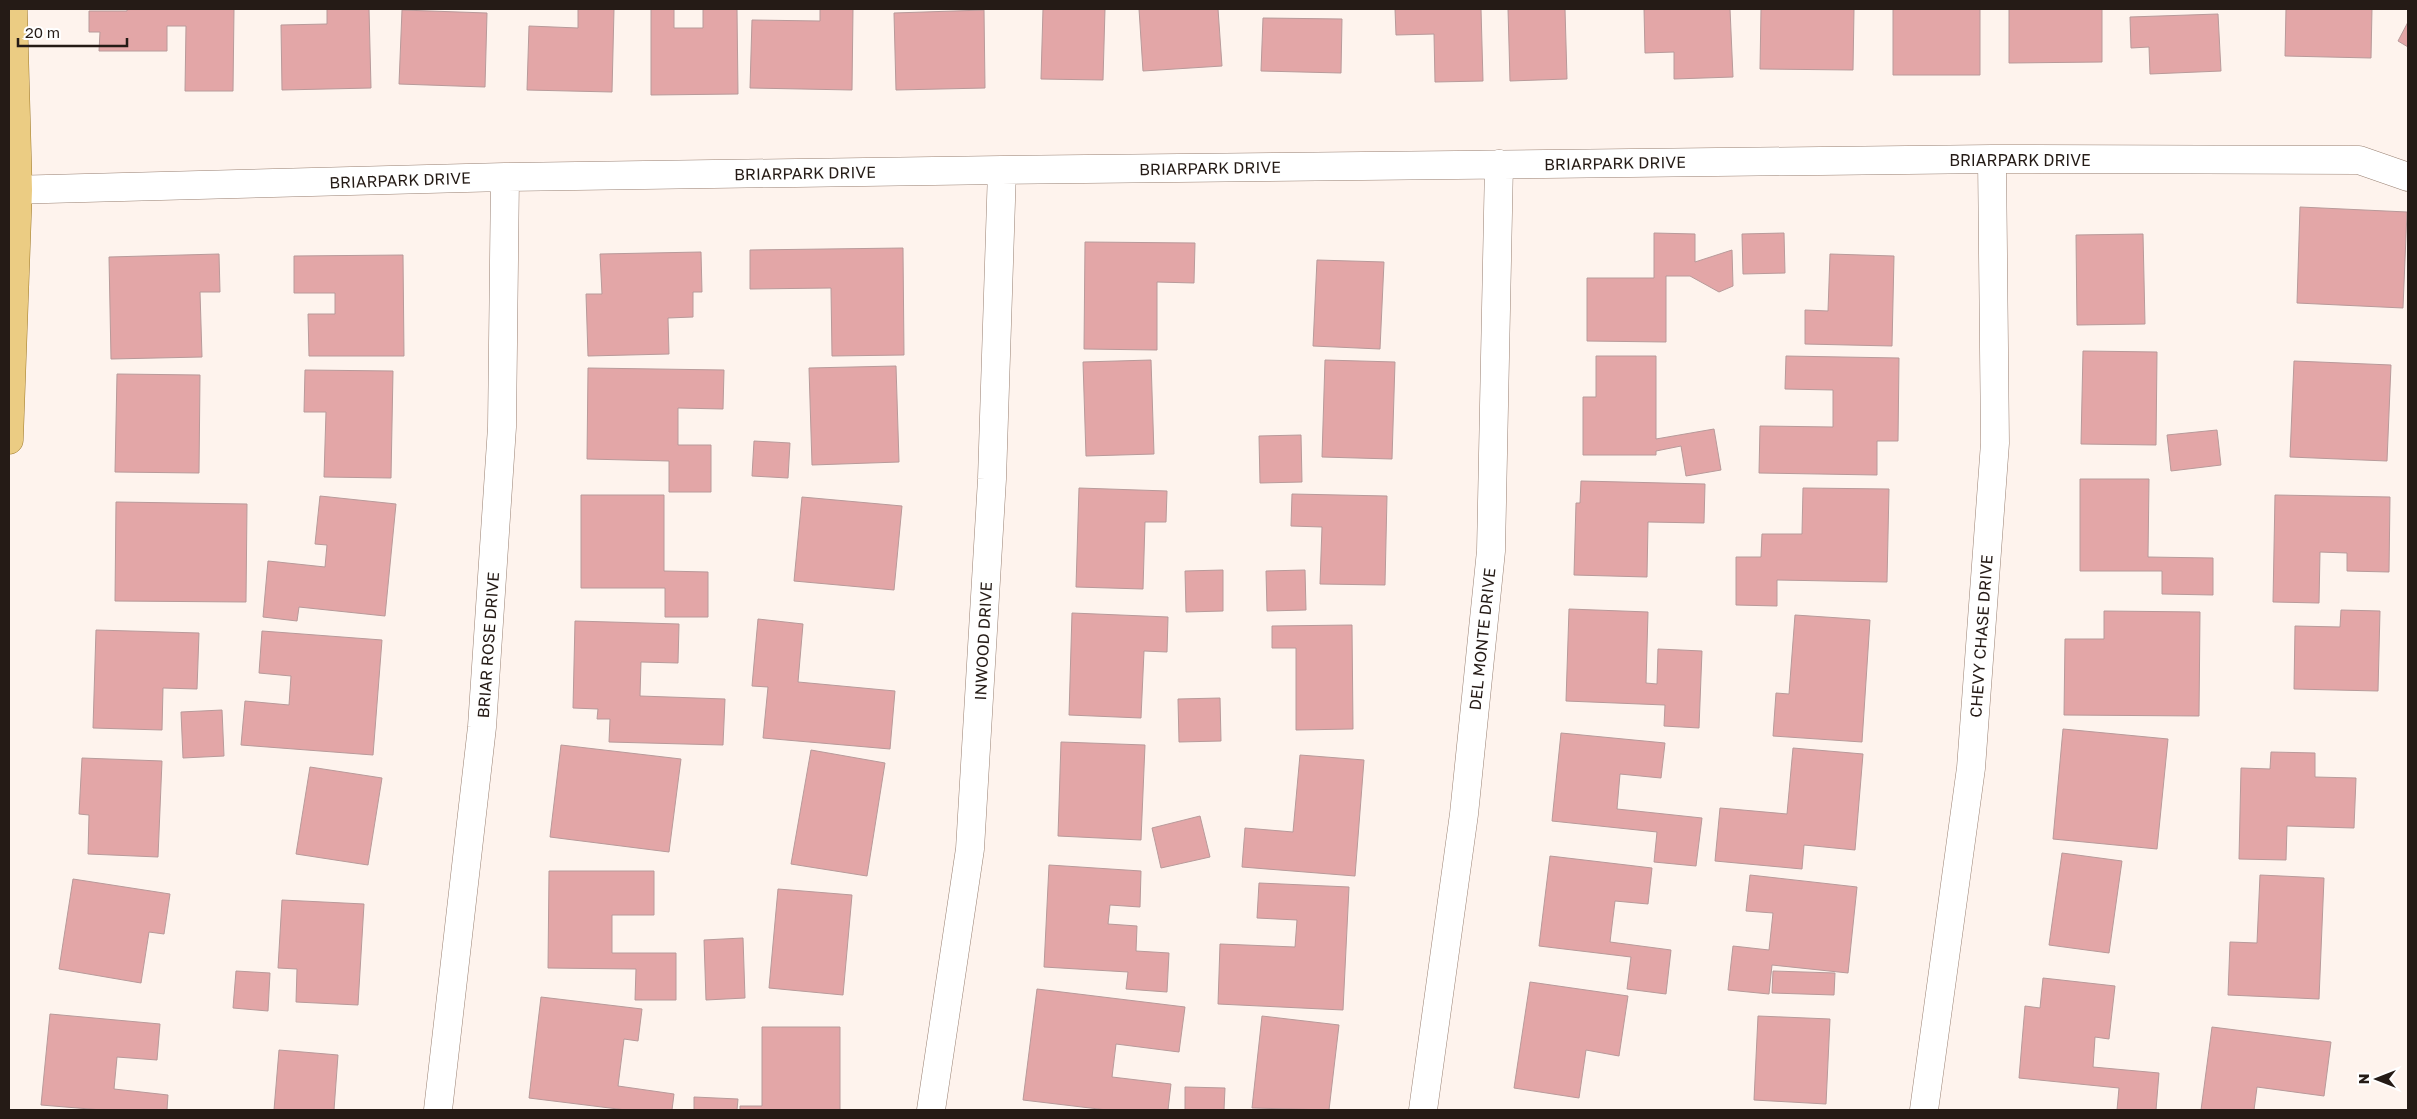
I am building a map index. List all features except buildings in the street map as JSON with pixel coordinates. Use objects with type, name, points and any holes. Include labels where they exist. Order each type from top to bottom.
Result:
[{"type":"main road","points":[[9,440],[13,190],[13,9]]},
{"type":"street","name":"BRIARPARK DRIVE","points":[[13,190],[505,177],[1992,159],[2359,160],[2408,177]]},
{"type":"street","name":"CHEVY CHASE DRIVE","points":[[1924,1110],[1971,768],[1994,463],[1992,159]]},
{"type":"street","name":"DEL MONTE DRIVE","points":[[1424,1110],[1464,814],[1491,551],[1499,164]]},
{"type":"street","name":"INWOOD DRIVE","points":[[931,1110],[970,848],[992,479],[1002,170]]},
{"type":"street","name":"BRIAR ROSE DRIVE","points":[[438,1110],[482,727],[502,427],[505,177]]}]
